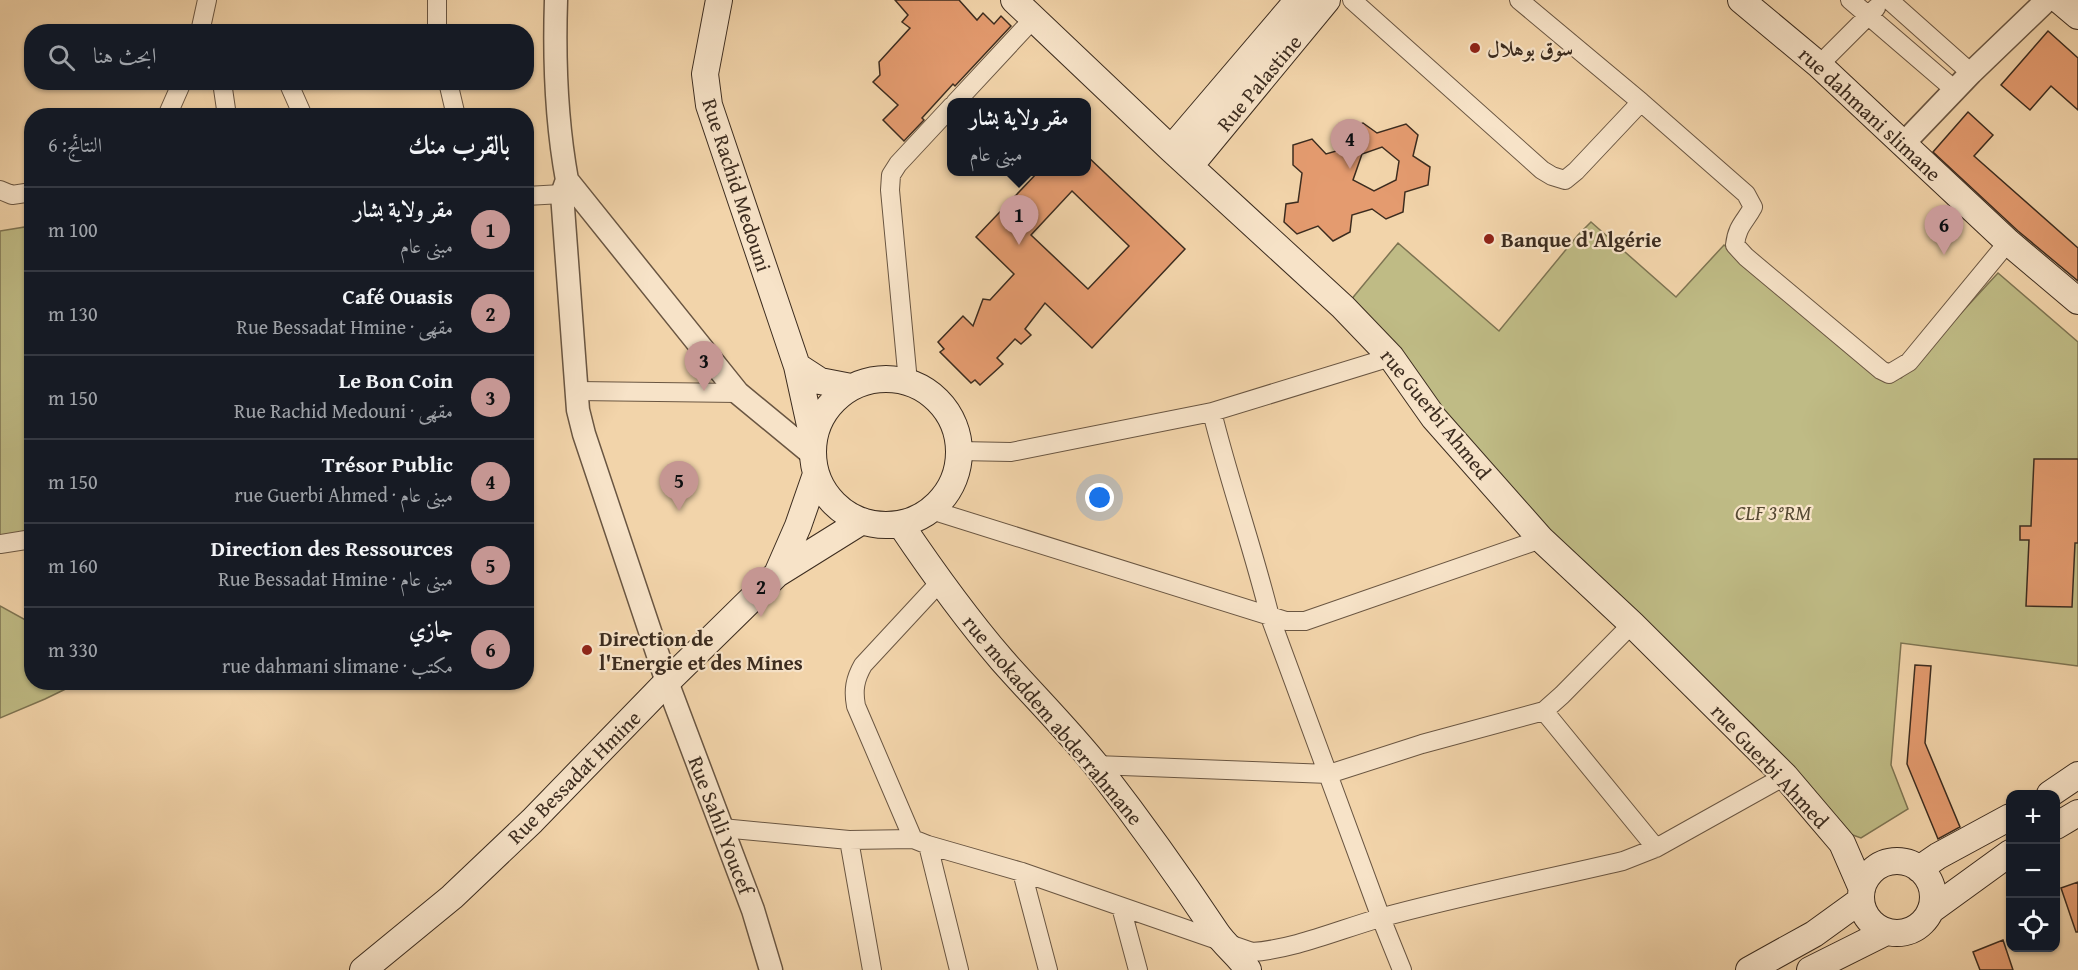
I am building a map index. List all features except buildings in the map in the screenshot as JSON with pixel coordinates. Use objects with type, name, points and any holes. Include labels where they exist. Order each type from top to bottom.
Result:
[{"type":"main road","name":"Rue Rachid Medouni","points":[[719,0],[705,74],[709,105],[797,366],[814,457]]},
{"type":"main road","name":"rue Guerbi Ahmed","points":[[1014,0],[1171,149],[1343,307],[1391,357],[1434,418],[1541,539],[1632,624],[1785,776],[1842,843]]},
{"type":"main road","name":"Rue Palastine","points":[[1171,149],[1298,0]]},
{"type":"main road","name":"Rue Palastine","points":[[1190,166],[1327,0]]},
{"type":"main road","name":"rue dahmani slimane","points":[[1741,0],[1819,65],[2008,242],[2078,301]]},
{"type":"main road","points":[[2059,0],[2078,16]]},
{"type":"main road","points":[[797,366],[820,381],[851,387]]},
{"type":"main road","points":[[889,378],[909,382],[925,390],[939,401],[954,425],[959,452],[957,470],[950,488],[922,517],[901,525],[873,525],[847,515],[826,496],[814,457],[820,418],[834,401],[851,387],[869,380],[889,378]]},
{"type":"main road","name":"Rue Bessadat Hmine","points":[[777,574],[798,526],[814,457]]},
{"type":"main road","name":"Rue Bessadat Hmine","points":[[363,970],[460,889],[532,821],[667,682],[777,574],[862,521]]},
{"type":"main road","name":"rue mokaddem abderrahmane","points":[[901,525],[940,582],[1002,660],[1096,765],[1213,932],[1245,964],[1248,970]]},
{"type":"main road","points":[[2057,790],[2078,775]]},
{"type":"main road","points":[[2060,823],[2078,813]]},
{"type":"main road","points":[[1919,869],[1938,856],[2006,819]]},
{"type":"main road","points":[[1842,843],[1886,863]]},
{"type":"main road","points":[[1749,970],[1814,934],[1862,895],[1867,878],[1875,869],[1886,863],[1900,861],[1919,869],[1926,876],[1933,892],[1930,911],[1925,920],[1907,932],[1897,933],[1886,932],[1872,923],[1863,909],[1862,895],[1842,843]]},
{"type":"main road","points":[[1930,911],[2006,856]]},
{"type":"main road","name":"rue mokaddem abderrahmane","points":[[1213,932],[1223,970]]},
{"type":"main road","points":[[1810,970],[1886,932]]},
{"type":"street","points":[[437,0],[437,24]]},
{"type":"street","name":"Rue Sahli Youcef","points":[[556,0],[554,54],[578,410],[667,682],[753,910],[771,970]]},
{"type":"street","points":[[1352,0],[1533,162],[1552,176],[1565,180],[1576,171],[1641,102]]},
{"type":"street","points":[[1519,0],[1746,194],[1753,207],[1740,224],[1735,245],[1881,370],[1889,374],[1909,362],[2008,242]]},
{"type":"street","points":[[1850,0],[1956,91]]},
{"type":"street","points":[[1819,65],[1883,0]]},
{"type":"street","points":[[1889,0],[1971,74]]},
{"type":"street","points":[[1903,144],[2047,0]]},
{"type":"street","points":[[202,24],[207,3]]},
{"type":"street","points":[[207,3],[214,24]]},
{"type":"street","points":[[959,98],[1034,18]]},
{"type":"street","points":[[171,108],[178,90]]},
{"type":"street","points":[[223,90],[226,108]]},
{"type":"street","points":[[292,90],[299,108]]},
{"type":"street","points":[[450,90],[454,108]]},
{"type":"street","points":[[909,382],[890,190],[891,175],[898,164],[947,110]]},
{"type":"street","points":[[534,194],[564,187],[738,393],[814,457]]},
{"type":"street","points":[[0,190],[12,195],[24,193]]},
{"type":"street","points":[[959,452],[1011,452],[1212,412],[1391,357]]},
{"type":"street","points":[[576,391],[738,393]]},
{"type":"street","points":[[1212,412],[1270,617],[1402,970]]},
{"type":"street","points":[[931,510],[1286,621],[1305,621],[1541,539]]},
{"type":"street","points":[[0,544],[24,540]]},
{"type":"street","points":[[940,582],[863,665],[857,676],[854,692],[856,706],[921,842],[959,970]]},
{"type":"street","points":[[1096,765],[1329,774],[1422,744],[1544,711],[1562,696],[1632,624]]},
{"type":"street","points":[[1544,711],[1656,849]]},
{"type":"street","points":[[722,828],[849,840],[921,842],[1022,872],[1121,907],[1213,932],[1252,952],[1266,951],[1381,918],[1623,861],[1656,849],[1785,776]]},
{"type":"street","points":[[849,840],[872,970]]},
{"type":"street","points":[[1022,872],[1048,970]]},
{"type":"street","points":[[1121,907],[1138,970]]},
{"type":"green space","name":"CLF 3°RM","points":[[1591,222],[1676,297],[1724,245],[1881,378],[1901,378],[1998,273],[2078,342],[2078,666],[1901,643],[1891,765],[1908,809],[1861,838],[1847,833],[1753,725],[1590,580],[1495,479],[1350,301],[1398,243],[1499,331]]},
{"type":"green space","points":[[24,227],[24,534],[0,539],[0,231]]},
{"type":"green space","points":[[0,606],[24,619],[24,690],[64,690],[0,718]]},
{"type":"place","name":"سوق بوهلال","points":[[1475,48]]},
{"type":"place","name":"Trésor Public","points":[[1350,169]]},
{"type":"place","name":"Banque d'Algérie","points":[[1489,239]]},
{"type":"place","name":"مقر ولاية بشار","points":[[1019,245]]},
{"type":"place","name":"جازي","points":[[1944,255]]},
{"type":"place","name":"Le Bon Coin","points":[[704,391]]},
{"type":"place","name":"Direction des Ressources","points":[[679,511]]},
{"type":"place","name":"Café Ouasis","points":[[761,617]]},
{"type":"place","name":"Direction de l'Energie et des Mines","points":[[587,650]]}]
